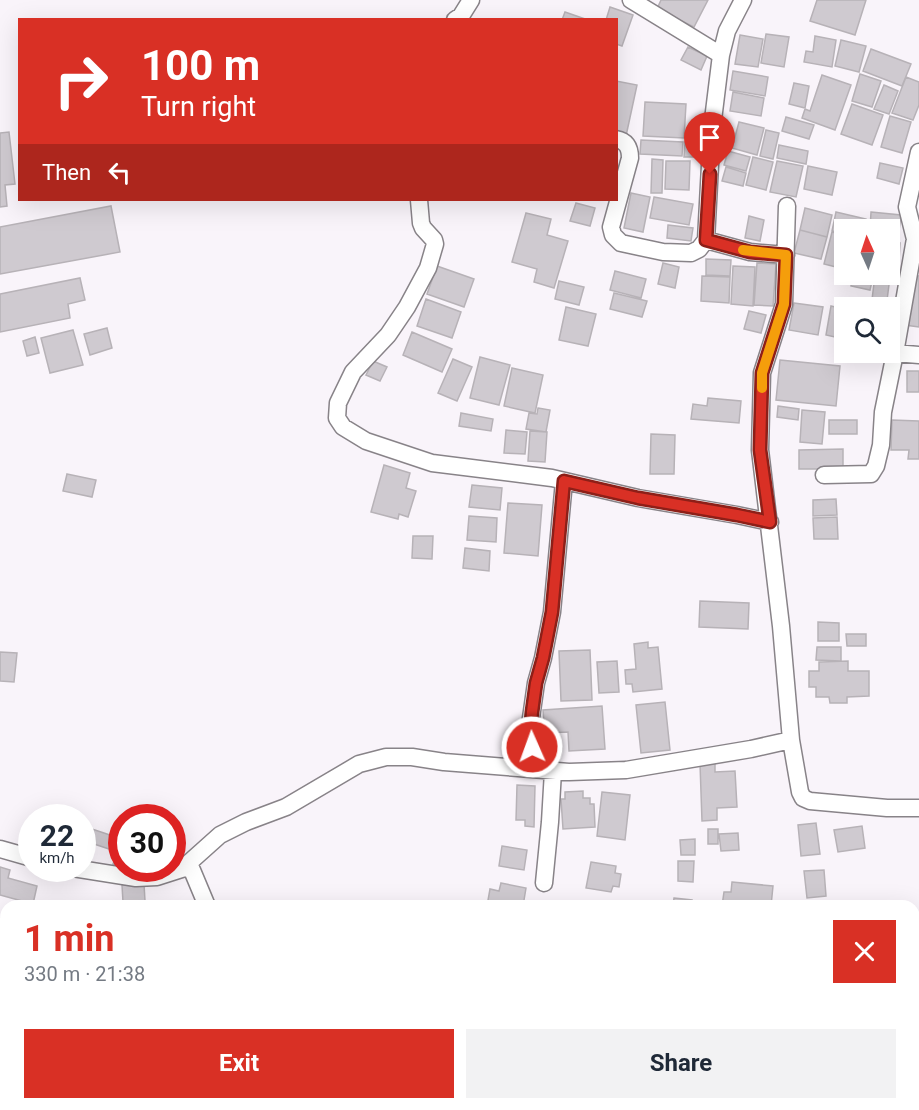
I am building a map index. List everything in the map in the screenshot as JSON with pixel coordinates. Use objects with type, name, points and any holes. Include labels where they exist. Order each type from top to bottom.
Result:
[{"type":"street","points":[[458,18],[471,0]]},
{"type":"street","points":[[631,0],[721,55]]},
{"type":"street","points":[[618,140],[622,140],[627,145],[630,158],[611,227],[613,235],[621,243],[663,252],[691,252],[699,249],[706,240],[712,128],[721,55],[727,31],[743,0]]},
{"type":"street","points":[[900,327],[917,239],[907,207],[919,152]]},
{"type":"street","points":[[419,201],[421,223],[435,244],[428,268],[407,307],[388,335],[348,379],[338,403],[337,418],[343,427],[366,441],[432,463],[552,478],[638,498],[770,522]]},
{"type":"street","points":[[787,206],[784,304],[762,373],[760,450],[770,522],[791,740],[800,792],[803,798],[810,801],[887,808],[919,808]]},
{"type":"street","points":[[706,240],[750,252],[786,255]]},
{"type":"street","points":[[900,354],[919,356]]},
{"type":"street","points":[[824,475],[871,474],[876,466],[881,446],[883,412],[893,363]]},
{"type":"street","points":[[534,769],[531,718],[536,683],[552,612],[564,481]]},
{"type":"street","points":[[96,872],[136,878],[157,877],[182,869],[220,835],[246,822],[286,807],[359,764],[386,757],[412,757],[444,762],[569,772],[626,770],[791,740]]},
{"type":"street","points":[[544,883],[553,771]]},
{"type":"street","points":[[0,849],[18,854]]},
{"type":"street","points":[[189,863],[204,900]]},
{"type":"building","points":[[661,0],[708,0],[694,27],[657,9]]},
{"type":"building","points":[[817,0],[866,0],[855,35],[810,21]]},
{"type":"building","points":[[610,7],[633,15],[622,46],[618,45],[618,18],[607,18]]},
{"type":"building","points":[[565,12],[582,18],[563,18]]},
{"type":"building","points":[[766,34],[789,37],[784,67],[761,63]]},
{"type":"building","points":[[740,35],[763,39],[758,67],[735,64]]},
{"type":"building","points":[[815,36],[836,40],[832,67],[804,62],[806,51],[813,52]]},
{"type":"building","points":[[841,40],[866,46],[859,72],[835,66]]},
{"type":"building","points":[[688,47],[707,56],[701,70],[681,60]]},
{"type":"building","points":[[871,49],[911,64],[902,86],[863,71]]},
{"type":"building","points":[[733,71],[768,77],[765,96],[730,90]]},
{"type":"building","points":[[860,74],[881,81],[872,107],[852,101]]},
{"type":"building","points":[[822,75],[851,85],[835,130],[802,118],[805,109],[810,111]]},
{"type":"building","points":[[906,77],[919,82],[919,105],[913,120],[892,113]]},
{"type":"building","points":[[618,81],[637,85],[626,136],[618,134]]},
{"type":"building","points":[[794,83],[809,86],[805,108],[789,104]]},
{"type":"building","points":[[884,85],[898,91],[889,114],[874,109]]},
{"type":"building","points":[[733,92],[764,98],[761,116],[730,111]]},
{"type":"building","points":[[645,102],[686,104],[684,138],[643,136]]},
{"type":"building","points":[[852,104],[883,115],[872,145],[841,134]]},
{"type":"building","points":[[890,116],[911,122],[902,153],[881,147]]},
{"type":"building","points":[[786,117],[814,125],[809,139],[782,131]]},
{"type":"building","points":[[739,122],[764,128],[757,155],[732,148]]},
{"type":"building","points":[[766,130],[779,133],[773,159],[760,156]]},
{"type":"building","points":[[9,132],[15,184],[5,185],[7,206],[0,207],[0,133]]},
{"type":"building","points":[[641,140],[683,142],[682,156],[640,154]]},
{"type":"building","points":[[685,142],[701,143],[700,157],[684,157]]},
{"type":"building","points":[[779,145],[808,151],[806,164],[777,158]]},
{"type":"building","points":[[728,151],[750,157],[746,171],[724,165]]},
{"type":"building","points":[[753,157],[773,162],[766,190],[746,185]]},
{"type":"building","points":[[652,159],[663,160],[662,193],[651,193]]},
{"type":"building","points":[[666,161],[690,161],[689,190],[665,189]]},
{"type":"building","points":[[777,161],[803,166],[796,197],[770,192]]},
{"type":"building","points":[[880,163],[903,168],[899,184],[877,178]]},
{"type":"building","points":[[808,166],[837,172],[832,195],[804,189]]},
{"type":"building","points":[[726,167],[746,173],[743,186],[722,181]]},
{"type":"building","points":[[631,193],[650,197],[643,232],[624,228]]},
{"type":"building","points":[[654,197],[693,204],[689,225],[650,218]]},
{"type":"building","points":[[576,203],[595,208],[590,226],[570,221]]},
{"type":"building","points":[[111,206],[120,252],[0,274],[0,227]]},
{"type":"building","points":[[805,208],[832,215],[827,237],[800,230]]},
{"type":"building","points":[[836,212],[866,219],[835,219]]},
{"type":"building","points":[[871,212],[901,215],[900,223],[900,219],[871,219]]},
{"type":"building","points":[[526,213],[551,219],[547,235],[568,241],[554,288],[534,282],[537,269],[512,262]]},
{"type":"building","points":[[749,216],[764,220],[760,241],[745,238]]},
{"type":"building","points":[[668,225],[693,228],[691,241],[667,238]]},
{"type":"building","points":[[800,230],[827,237],[821,259],[794,253]]},
{"type":"building","points":[[832,232],[834,232],[834,266],[824,264]]},
{"type":"building","points":[[706,259],[731,260],[730,276],[706,275]]},
{"type":"building","points":[[663,263],[679,267],[675,288],[658,284]]},
{"type":"building","points":[[757,263],[776,264],[773,306],[754,305]]},
{"type":"building","points":[[437,266],[474,279],[464,307],[427,294]]},
{"type":"building","points":[[733,266],[755,267],[753,306],[731,304]]},
{"type":"building","points":[[615,271],[646,279],[641,298],[610,290]]},
{"type":"building","points":[[911,275],[919,276],[919,327],[905,325]]},
{"type":"building","points":[[702,276],[730,277],[729,303],[701,301]]},
{"type":"building","points":[[80,278],[85,300],[68,304],[70,318],[0,332],[0,294]]},
{"type":"building","points":[[559,281],[584,287],[579,305],[555,299]]},
{"type":"building","points":[[851,285],[871,285],[870,290]]},
{"type":"building","points":[[874,285],[889,285],[887,297],[872,297]]},
{"type":"building","points":[[614,293],[647,301],[642,317],[610,309]]},
{"type":"building","points":[[426,299],[461,312],[452,338],[417,326]]},
{"type":"building","points":[[794,303],[823,307],[818,335],[789,330]]},
{"type":"building","points":[[831,306],[834,307],[834,337],[826,335]]},
{"type":"building","points":[[566,307],[596,314],[588,346],[559,340]]},
{"type":"building","points":[[749,311],[766,315],[761,333],[744,329]]},
{"type":"building","points":[[107,328],[112,348],[90,355],[84,334]]},
{"type":"building","points":[[73,330],[83,365],[50,373],[41,338]]},
{"type":"building","points":[[412,332],[452,349],[442,372],[403,355]]},
{"type":"building","points":[[35,337],[39,353],[27,356],[23,341]]},
{"type":"building","points":[[480,357],[510,365],[499,405],[470,398]]},
{"type":"building","points":[[453,359],[472,367],[457,401],[438,393]]},
{"type":"building","points":[[780,360],[840,366],[836,406],[776,400]]},
{"type":"building","points":[[373,361],[387,367],[380,381],[366,375]]},
{"type":"building","points":[[512,368],[543,375],[535,413],[504,406]]},
{"type":"building","points":[[907,371],[919,371],[919,392],[907,392]]},
{"type":"building","points":[[708,398],[741,401],[739,423],[691,419],[693,404],[707,406]]},
{"type":"building","points":[[778,406],[799,409],[798,420],[777,417]]},
{"type":"building","points":[[538,408],[550,410],[546,432],[526,429],[529,413],[537,414]]},
{"type":"building","points":[[802,410],[825,412],[822,444],[800,442]]},
{"type":"building","points":[[461,413],[493,419],[491,431],[459,426]]},
{"type":"building","points":[[829,420],[857,420],[857,434],[829,434]]},
{"type":"building","points":[[892,420],[919,421],[919,459],[908,459],[909,450],[891,450]]},
{"type":"building","points":[[506,430],[527,432],[525,454],[504,453]]},
{"type":"building","points":[[530,431],[547,432],[545,462],[528,461]]},
{"type":"building","points":[[651,434],[675,435],[674,474],[650,474]]},
{"type":"building","points":[[843,449],[843,469],[799,469],[799,450]]},
{"type":"building","points":[[384,465],[410,473],[406,488],[416,491],[408,517],[399,514],[398,519],[371,512]]},
{"type":"building","points":[[67,474],[96,480],[92,497],[63,491]]},
{"type":"building","points":[[472,485],[502,488],[500,510],[469,507]]},
{"type":"building","points":[[836,499],[837,515],[813,516],[813,500]]},
{"type":"building","points":[[508,503],[542,505],[538,556],[504,553]]},
{"type":"building","points":[[469,516],[497,518],[496,542],[467,540]]},
{"type":"building","points":[[837,517],[838,539],[814,539],[813,518]]},
{"type":"building","points":[[413,536],[433,536],[432,559],[412,558]]},
{"type":"building","points":[[465,548],[490,551],[489,571],[463,568]]},
{"type":"building","points":[[700,601],[749,603],[748,629],[699,627]]},
{"type":"building","points":[[818,622],[839,623],[839,641],[818,641]]},
{"type":"building","points":[[846,634],[866,634],[866,646],[847,646]]},
{"type":"building","points":[[648,642],[648,648],[658,647],[662,689],[633,692],[632,684],[626,684],[625,670],[636,669],[634,644]]},
{"type":"building","points":[[817,647],[841,647],[841,661],[816,660]]},
{"type":"building","points":[[590,650],[592,700],[561,701],[559,651]]},
{"type":"building","points":[[0,652],[17,653],[14,682],[0,681]]},
{"type":"building","points":[[617,661],[619,692],[599,693],[597,662]]},
{"type":"building","points":[[848,661],[848,671],[869,671],[869,696],[847,697],[847,703],[830,703],[829,697],[816,697],[816,687],[809,687],[809,671],[819,671],[819,662]]},
{"type":"building","points":[[665,702],[670,750],[641,753],[636,705]]},
{"type":"building","points":[[602,706],[605,749],[569,751],[568,732],[545,733],[543,710]]},
{"type":"building","points":[[715,763],[715,772],[735,771],[737,807],[717,808],[717,820],[702,821],[700,764]]},
{"type":"building","points":[[517,785],[535,786],[534,827],[525,826],[525,820],[516,820]]},
{"type":"building","points":[[583,791],[583,798],[590,798],[590,804],[594,804],[595,827],[563,829],[561,799],[565,799],[565,792]]},
{"type":"building","points":[[602,792],[630,795],[625,840],[597,836]]},
{"type":"building","points":[[816,823],[820,854],[801,856],[798,825]]},
{"type":"building","points":[[862,826],[865,848],[838,852],[834,830]]},
{"type":"building","points":[[708,829],[718,829],[718,844],[708,844]]},
{"type":"building","points":[[96,830],[108,834],[108,849],[96,845]]},
{"type":"building","points":[[738,833],[739,850],[721,851],[719,834]]},
{"type":"building","points":[[695,839],[695,855],[681,855],[680,840]]},
{"type":"building","points":[[502,846],[527,850],[524,870],[499,866]]},
{"type":"building","points":[[678,861],[694,861],[693,882],[678,881]]},
{"type":"building","points":[[591,862],[616,866],[615,873],[621,874],[619,887],[613,886],[611,892],[586,888]]},
{"type":"building","points":[[0,867],[10,870],[8,878],[37,886],[34,900],[18,900],[0,895]]},
{"type":"building","points":[[824,870],[826,896],[807,898],[804,871]]},
{"type":"building","points":[[732,882],[773,886],[772,900],[723,900],[724,892],[731,892]]},
{"type":"building","points":[[501,883],[526,888],[524,900],[488,900],[490,889],[499,891]]},
{"type":"building","points":[[144,884],[145,900],[123,900],[122,885]]},
{"type":"slow traffic","points":[[743,250],[786,255],[784,304],[762,373],[762,388]]},
{"type":"route","points":[[532,747],[532,712],[552,612],[564,481],[638,498],[770,522],[760,450],[762,373],[784,304],[786,255],[750,252],[706,240],[710,174]]}]
